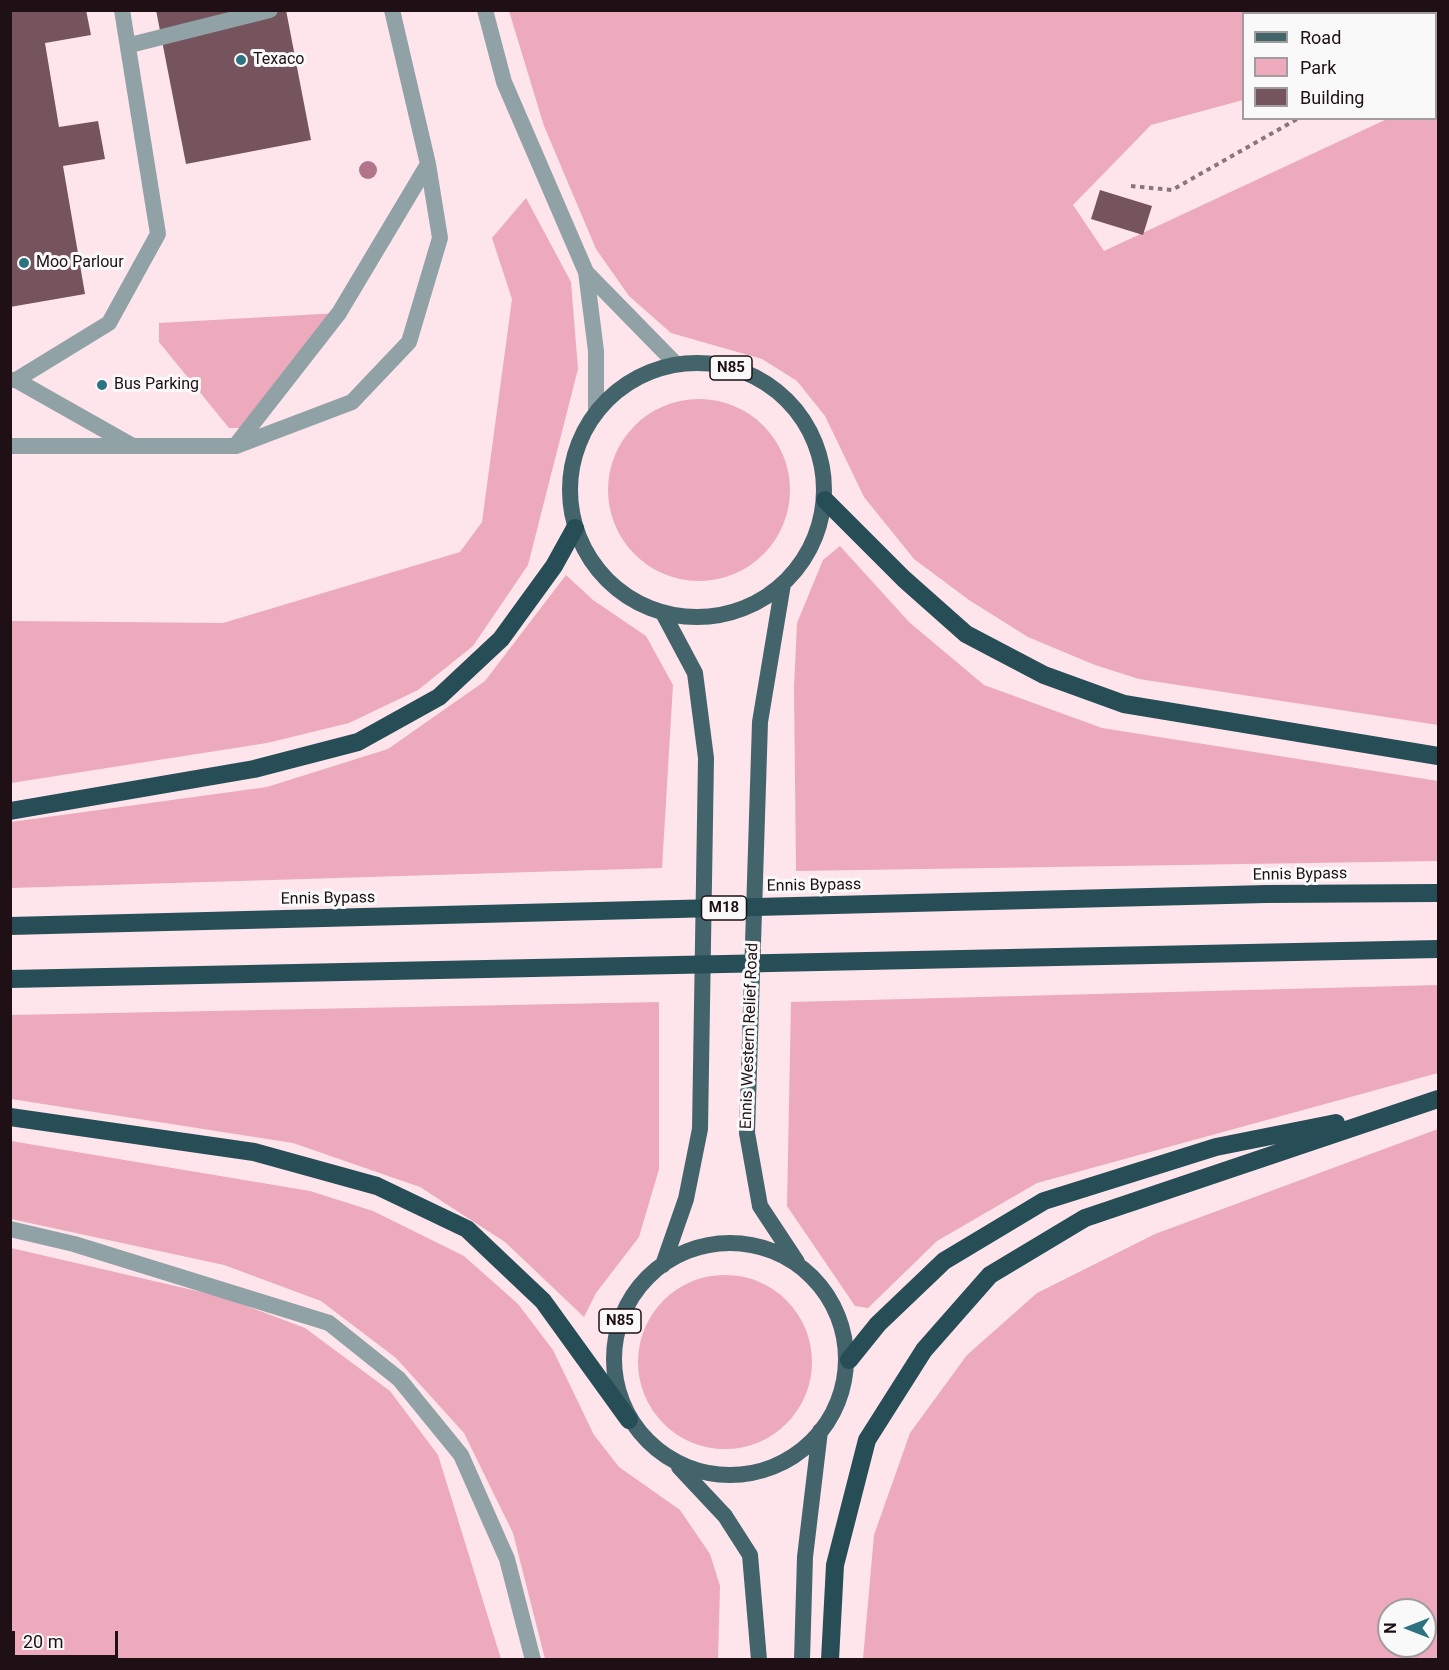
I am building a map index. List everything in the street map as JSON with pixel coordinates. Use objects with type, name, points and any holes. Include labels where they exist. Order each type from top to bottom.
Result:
[{"type":"highway","points":[[825,500],[904,579],[966,634],[1044,675],[1124,704],[1438,756]]},
{"type":"highway","points":[[10,811],[254,769],[357,742],[439,697],[501,639],[554,566],[575,528]]},
{"type":"highway","name":"Ennis Bypass","points":[[10,926],[1266,894],[1438,893]]},
{"type":"highway","points":[[10,979],[1438,949]]},
{"type":"highway","points":[[830,1659],[835,1565],[867,1440],[924,1350],[990,1275],[1084,1218],[1438,1099]]},
{"type":"highway","points":[[849,1360],[878,1324],[944,1261],[1044,1201],[1216,1147],[1403,1109]]},
{"type":"highway","points":[[10,1117],[254,1152],[377,1186],[467,1229],[543,1301],[629,1420]]},
{"type":"main road","name":"N85","points":[[715,363],[752,374],[784,396],[808,426],[822,462],[825,500],[813,541],[804,560],[783,584],[747,608],[706,618],[663,613],[625,595],[594,566],[575,528],[570,488],[577,448],[596,413],[627,384],[646,373],[676,364],[715,363]]},
{"type":"main road","name":"Ennis Western Relief Road","points":[[783,584],[760,722],[747,1133],[760,1206],[797,1263]]},
{"type":"main road","name":"N85","points":[[663,613],[695,673],[706,758],[700,1129],[686,1199],[663,1265]]},
{"type":"main road","name":"N85","points":[[678,1465],[708,1476],[740,1476],[769,1466],[795,1452],[820,1431],[839,1400],[849,1360],[842,1321],[824,1288],[797,1263],[763,1247],[728,1242],[694,1249],[663,1265],[639,1290],[620,1320],[613,1354],[616,1388],[629,1420],[650,1446],[678,1465],[725,1516],[750,1556],[759,1659]]},
{"type":"main road","name":"N85","points":[[802,1659],[805,1557],[820,1431]]},
{"type":"street","points":[[13,380],[110,323],[158,234],[123,10]]},
{"type":"street","points":[[130,45],[270,10]]},
{"type":"street","points":[[10,446],[236,446],[352,402],[409,342],[440,238],[428,164],[392,10]]},
{"type":"street","points":[[485,10],[504,82],[586,272],[596,351],[596,413]]},
{"type":"street","points":[[236,446],[339,313],[428,164]]},
{"type":"street","points":[[586,272],[676,364]]},
{"type":"street","points":[[13,380],[132,446]]},
{"type":"street","points":[[10,1229],[74,1244],[329,1323],[399,1379],[461,1455],[507,1559],[533,1659]]},
{"type":"path","points":[[1131,186],[1172,190],[1295,120]]},
{"type":"green space","points":[[1248,10],[1255,12],[1242,12],[1242,100],[1151,125],[1073,205],[1104,251],[1385,120],[1437,120],[1438,94],[1438,725],[1139,679],[1095,665],[1028,637],[969,600],[914,559],[864,497],[825,416],[797,381],[762,359],[671,333],[629,296],[596,249],[544,126],[509,11]]},
{"type":"green space","points":[[526,198],[571,282],[578,369],[528,565],[473,646],[418,690],[349,723],[267,743],[11,783],[11,621],[223,623],[460,552],[482,522],[512,299],[492,238]]},
{"type":"green space","points":[[339,313],[249,428],[229,428],[159,342],[159,323]]},
{"type":"green space","points":[[699,399],[734,406],[763,426],[783,455],[790,490],[783,525],[763,554],[734,574],[699,581],[664,574],[635,554],[615,525],[608,490],[615,455],[635,426],[664,406]]},
{"type":"green space","points":[[840,546],[909,622],[984,685],[1102,728],[1438,781],[1438,861],[796,871],[794,688],[797,623],[823,560]]},
{"type":"green space","points":[[566,575],[593,600],[646,636],[673,685],[662,868],[11,888],[11,822],[267,787],[388,749],[485,681]]},
{"type":"green space","points":[[1438,985],[1438,1073],[1037,1183],[937,1241],[868,1308],[855,1306],[787,1206],[791,1002]]},
{"type":"green space","points":[[659,1002],[659,1169],[639,1237],[596,1293],[584,1317],[505,1242],[420,1187],[293,1143],[11,1099],[11,1015]]},
{"type":"green space","points":[[1438,1129],[1438,1659],[863,1659],[874,1535],[910,1433],[967,1355],[1037,1293],[1155,1234]]},
{"type":"green space","points":[[11,1141],[310,1191],[373,1211],[464,1256],[518,1304],[553,1350],[594,1435],[619,1467],[680,1510],[710,1554],[720,1586],[718,1659],[545,1659],[513,1533],[464,1433],[396,1358],[321,1301],[224,1265],[11,1219]]},
{"type":"green space","points":[[11,1248],[223,1297],[305,1328],[390,1391],[438,1455],[501,1659],[11,1660]]},
{"type":"green space","points":[[725,1275],[758,1282],[773,1290],[786,1301],[797,1314],[805,1329],[812,1362],[805,1395],[797,1410],[786,1423],[773,1434],[758,1442],[725,1449],[692,1442],[677,1434],[664,1423],[653,1410],[645,1395],[638,1362],[645,1329],[653,1314],[664,1301],[677,1290],[692,1282]]},
{"type":"building","points":[[10,10],[86,10],[91,35],[45,43],[59,127],[98,121],[105,159],[63,166],[85,294],[10,307]]},
{"type":"building","points":[[156,10],[286,10],[311,140],[186,164]]},
{"type":"building","points":[[1100,190],[1152,206],[1143,235],[1091,219]]},
{"type":"place","name":"Texaco","points":[[241,60]]},
{"type":"place","name":"Moo Parlour","points":[[24,263]]},
{"type":"place","name":"Bus Parking","points":[[102,385]]}]
